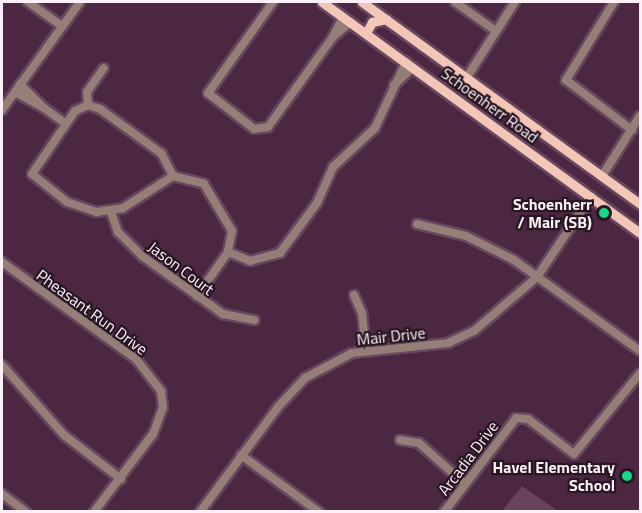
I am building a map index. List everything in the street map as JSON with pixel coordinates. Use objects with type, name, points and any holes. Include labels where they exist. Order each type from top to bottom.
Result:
[{"type":"main road","name":"Schoenherr Road","points":[[322,2],[640,233]]},
{"type":"main road","name":"Schoenherr Road","points":[[362,2],[640,204]]},
{"type":"main road","points":[[366,33],[372,22],[387,19]]},
{"type":"street","points":[[28,2],[62,26]]},
{"type":"street","points":[[2,110],[80,2]]},
{"type":"street","points":[[273,2],[208,93],[254,129],[268,127],[346,19]]},
{"type":"street","points":[[454,2],[496,32]]},
{"type":"street","points":[[467,77],[515,2]]},
{"type":"street","points":[[614,2],[566,80],[632,130]]},
{"type":"street","points":[[228,252],[250,261],[280,253],[317,203],[333,167],[375,129],[394,85],[409,65]]},
{"type":"street","points":[[88,105],[89,89],[104,68]]},
{"type":"street","points":[[20,84],[44,108]]},
{"type":"street","points":[[15,92],[65,123]]},
{"type":"street","points":[[173,176],[162,154],[100,109],[88,105],[75,111],[33,167],[33,177],[77,207],[111,212],[173,176],[191,177],[208,188],[230,222],[228,252],[197,296]]},
{"type":"street","points":[[602,176],[640,116]]},
{"type":"street","name":"Mair Drive","points":[[200,512],[241,455],[306,378],[366,350],[448,343],[495,316],[537,277],[591,197]]},
{"type":"street","name":"Jason Court","points":[[111,212],[115,228],[137,252],[228,317],[254,320]]},
{"type":"street","points":[[417,224],[490,247],[537,277],[640,351]]},
{"type":"street","name":"Pheasant Run Drive","points":[[2,262],[136,359],[158,384],[161,415],[121,479],[94,512]]},
{"type":"street","points":[[354,295],[362,313],[366,350]]},
{"type":"street","points":[[2,365],[64,435],[121,479]]},
{"type":"street","name":"Arcadia Drive","points":[[444,512],[520,415],[574,454],[640,373]]},
{"type":"street","points":[[400,440],[419,443],[465,484]]},
{"type":"street","points":[[241,455],[319,512]]},
{"type":"street","points":[[2,494],[26,512]]},
{"type":"shaded area","points":[[522,486],[558,511],[502,511]]},
{"type":"place","name":"Schoenherr / Mair (SB)","points":[[604,213]]},
{"type":"place","name":"Havel Elementary School","points":[[627,476]]}]
